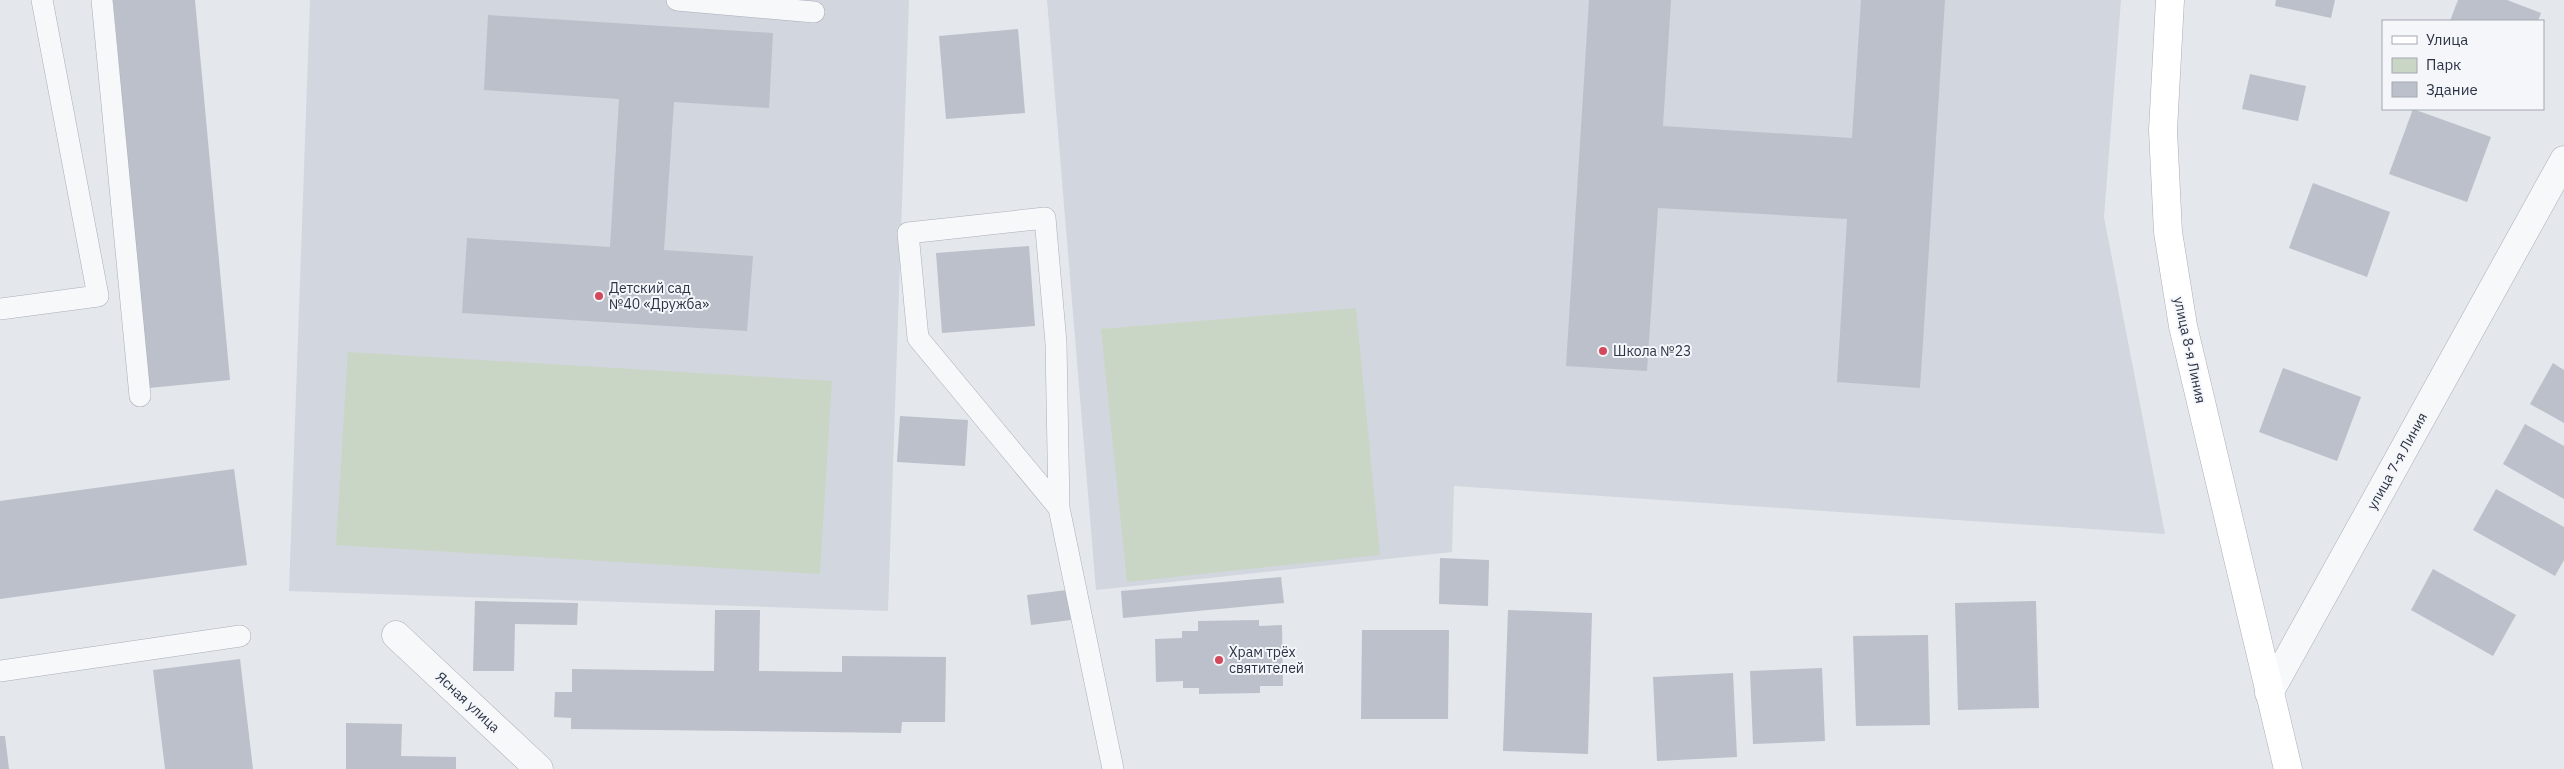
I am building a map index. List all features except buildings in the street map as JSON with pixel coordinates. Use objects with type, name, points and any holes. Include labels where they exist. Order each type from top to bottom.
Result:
[{"type":"street","name":"улица 8-я Линия","points":[[2170,0],[2163,130],[2168,232],[2183,326],[2269,693]]},
{"type":"street","name":"улица 7-я Линия","points":[[2269,693],[2564,160]]},
{"type":"street","name":"Ясная улица","points":[[396,635],[540,769]]},
{"type":"street","points":[[2269,693],[2288,769]]},
{"type":"lane","points":[[0,310],[98,296],[42,0]]},
{"type":"lane","points":[[102,0],[140,396]]},
{"type":"lane","points":[[676,0],[814,12]]},
{"type":"lane","points":[[1059,508],[918,338],[908,233],[1045,218],[1056,343],[1059,508],[1113,769]]},
{"type":"lane","points":[[0,671],[240,636]]},
{"type":"shaded area","name":"Детский сад №40 «Дружба»","points":[[310,0],[909,0],[888,611],[289,591]]},
{"type":"shaded area","name":"Школа №23","points":[[1047,0],[2121,0],[2104,217],[2165,534],[1454,486],[1452,552],[1096,590]]},
{"type":"green space","points":[[1356,308],[1380,555],[1127,582],[1101,329]]},
{"type":"green space","points":[[348,352],[832,381],[820,574],[336,545]]},
{"type":"place","name":"Детский сад №40 «Дружба»","points":[[599,296]]},
{"type":"place","name":"Школа №23","points":[[1603,351]]},
{"type":"place","name":"Храм трёх святителей","points":[[1219,660]]}]
